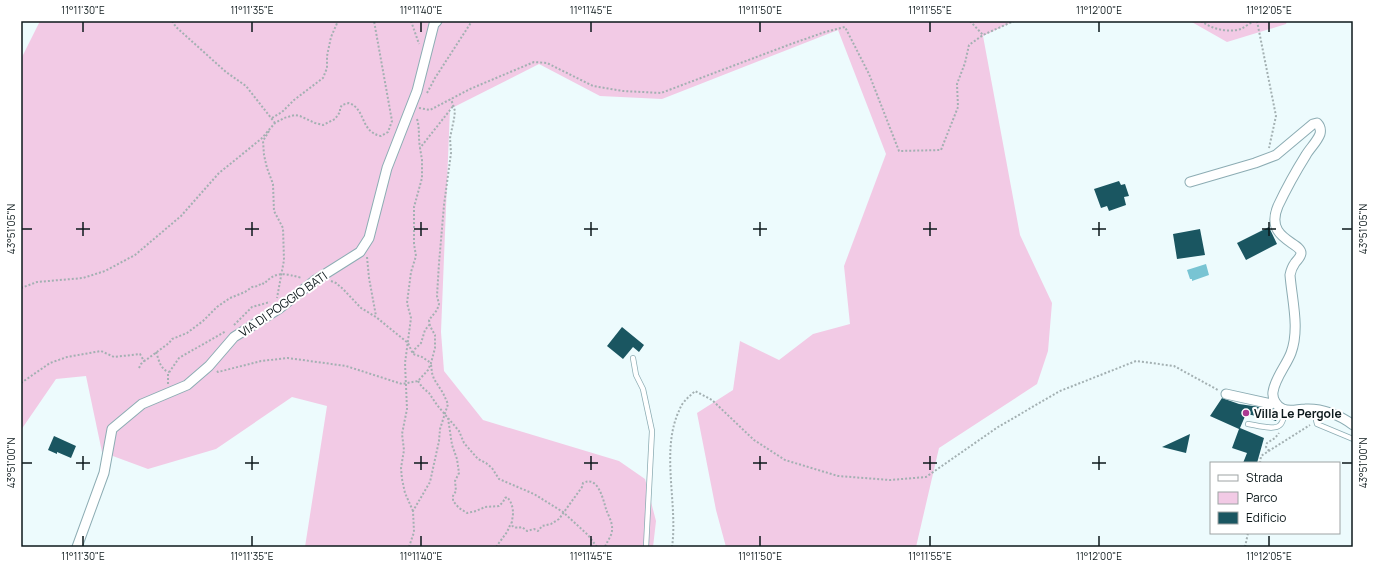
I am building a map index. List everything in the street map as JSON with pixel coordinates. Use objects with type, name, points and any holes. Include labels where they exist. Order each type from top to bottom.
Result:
[{"type":"street","name":"VIA DI POGGIO BATI","points":[[77,547],[104,473],[112,429],[142,404],[187,385],[209,366],[234,337],[280,308],[317,279],[360,252],[369,238],[387,168],[418,107],[426,57],[434,24],[437,21]]},
{"type":"street","points":[[1190,182],[1268,159],[1283,151],[1313,124],[1317,123],[1319,125],[1320,134],[1284,194],[1276,214],[1275,222],[1280,235],[1299,248],[1301,252],[1292,268],[1290,275],[1295,323],[1293,345],[1285,367],[1275,385],[1273,392],[1275,402],[1285,409],[1320,411],[1341,416],[1353,425]]},
{"type":"street","points":[[1226,394],[1271,404],[1275,402]]},
{"type":"lane","points":[[634,358],[636,375],[643,388],[652,431],[646,547]]},
{"type":"lane","points":[[1248,424],[1271,428],[1278,426],[1283,420],[1285,409]]},
{"type":"lane","points":[[1320,411],[1316,420],[1317,424],[1353,440]]},
{"type":"path","points":[[172,21],[176,27],[226,72],[246,86],[275,123]]},
{"type":"path","points":[[271,118],[282,112],[294,100],[323,78],[327,68],[327,56],[331,37],[338,21]]},
{"type":"path","points":[[21,288],[37,282],[83,278],[105,271],[135,255],[181,216],[219,173],[261,139],[275,123],[284,118],[295,115],[323,125],[335,120],[340,112],[340,108],[349,103],[355,107],[372,133],[381,136],[388,132],[392,121],[374,21]]},
{"type":"path","points":[[411,21],[419,44],[426,57]]},
{"type":"path","points":[[425,96],[472,21]]},
{"type":"path","points":[[970,21],[983,35]]},
{"type":"path","points":[[418,107],[430,110],[505,74],[534,62],[547,63],[593,86],[623,91],[661,93],[791,44],[825,32],[845,27],[868,74],[899,151],[941,150],[958,107],[957,84],[969,45],[983,35],[1014,21]]},
{"type":"path","points":[[1201,21],[1218,29],[1228,30],[1241,29],[1256,21],[1276,116],[1272,139],[1266,155],[1268,159]]},
{"type":"path","points":[[209,366],[218,372],[261,361],[288,358],[346,366],[402,384],[418,381],[428,370],[435,348],[435,335],[429,320],[437,310],[439,304],[437,296],[444,205],[451,153],[450,138],[454,119],[454,106],[451,99]]},
{"type":"path","points":[[420,148],[454,106]]},
{"type":"path","points":[[409,547],[414,532],[412,511],[405,493],[401,468],[404,450],[402,434],[407,409],[405,363],[411,318],[407,303],[411,272],[416,256],[414,244],[414,207],[422,178],[418,139],[420,128],[417,119],[418,115]]},
{"type":"path","points":[[168,393],[168,374],[179,358],[204,342],[231,328],[252,307],[276,301],[284,260],[282,228],[274,211],[273,184],[267,168],[263,141],[275,123]]},
{"type":"path","points":[[365,244],[376,317]]},
{"type":"path","points":[[139,368],[140,364],[169,343],[172,339],[179,337],[192,329],[203,321],[217,307],[230,298],[245,292],[252,287],[258,286],[262,283],[264,284],[269,279],[282,273],[336,283],[355,304],[376,317],[408,343],[413,354],[431,363]]},
{"type":"path","points":[[413,354],[415,349],[422,343],[425,330],[430,324]]},
{"type":"path","points":[[21,383],[50,363],[67,357],[101,351],[114,357],[140,354],[144,361]]},
{"type":"path","points":[[156,352],[161,365],[165,371],[169,372]]},
{"type":"path","points":[[672,547],[671,436],[675,421],[683,402],[695,391],[712,400],[754,440],[785,460],[838,476],[890,480],[926,477],[998,427],[1060,391],[1136,360],[1174,366],[1226,394]]},
{"type":"path","points":[[412,511],[430,482],[440,430],[448,404],[434,379],[431,363]]},
{"type":"path","points":[[418,381],[459,431],[460,437],[478,460],[486,463],[492,468],[499,478],[534,494],[563,512],[588,535],[597,547]]},
{"type":"path","points":[[448,418],[452,445],[457,459],[459,473],[455,481],[456,491],[453,496],[453,501],[459,508],[467,513],[485,507],[499,506],[503,502],[504,498],[507,497],[510,501],[513,510],[512,522],[496,547]]},
{"type":"path","points":[[1260,462],[1261,456],[1268,451],[1317,422]]},
{"type":"path","points":[[1268,451],[1266,447],[1267,443],[1279,434],[1278,426]]},
{"type":"path","points":[[512,522],[516,528],[522,527],[528,531],[534,529],[538,531],[542,526],[556,521],[571,503],[584,482],[594,483],[603,498],[612,528],[605,547]]},
{"type":"path","points":[[1245,547],[1248,534]]},
{"type":"green space","points":[[40,21],[1014,21],[983,36],[1020,235],[1052,303],[1048,351],[1037,384],[939,448],[916,547],[726,547],[716,510],[697,413],[733,390],[740,341],[779,360],[813,334],[850,324],[844,266],[886,154],[838,30],[662,99],[600,96],[539,64],[450,109],[441,332],[444,371],[483,420],[619,461],[645,479],[656,521],[653,547],[305,547],[327,406],[292,397],[216,449],[148,469],[102,452],[86,376],[56,379],[21,430],[21,59]]},
{"type":"green space","points":[[1190,21],[1287,21],[1286,24],[1227,42]]},
{"type":"water","points":[[1206,264],[1209,275],[1192,281],[1187,270]]},
{"type":"building","points":[[1119,181],[1121,185],[1125,184],[1129,196],[1124,197],[1126,205],[1109,211],[1107,206],[1101,208],[1094,189]]},
{"type":"building","points":[[1269,227],[1277,244],[1246,260],[1237,243]]},
{"type":"building","points":[[1200,229],[1205,255],[1177,259],[1173,234]]},
{"type":"building","points":[[622,327],[644,345],[639,352],[633,347],[623,359],[607,346]]},
{"type":"building","points":[[1222,398],[1239,404],[1273,409],[1279,414],[1276,421],[1246,414],[1240,428],[1264,438],[1257,462],[1243,462],[1247,453],[1232,448],[1239,429],[1210,416]]},
{"type":"building","points":[[1190,434],[1186,453],[1162,447]]},
{"type":"building","points":[[54,436],[76,446],[71,458],[48,450]]},
{"type":"place","name":"Villa Le Pergole","points":[[1246,413]]}]
